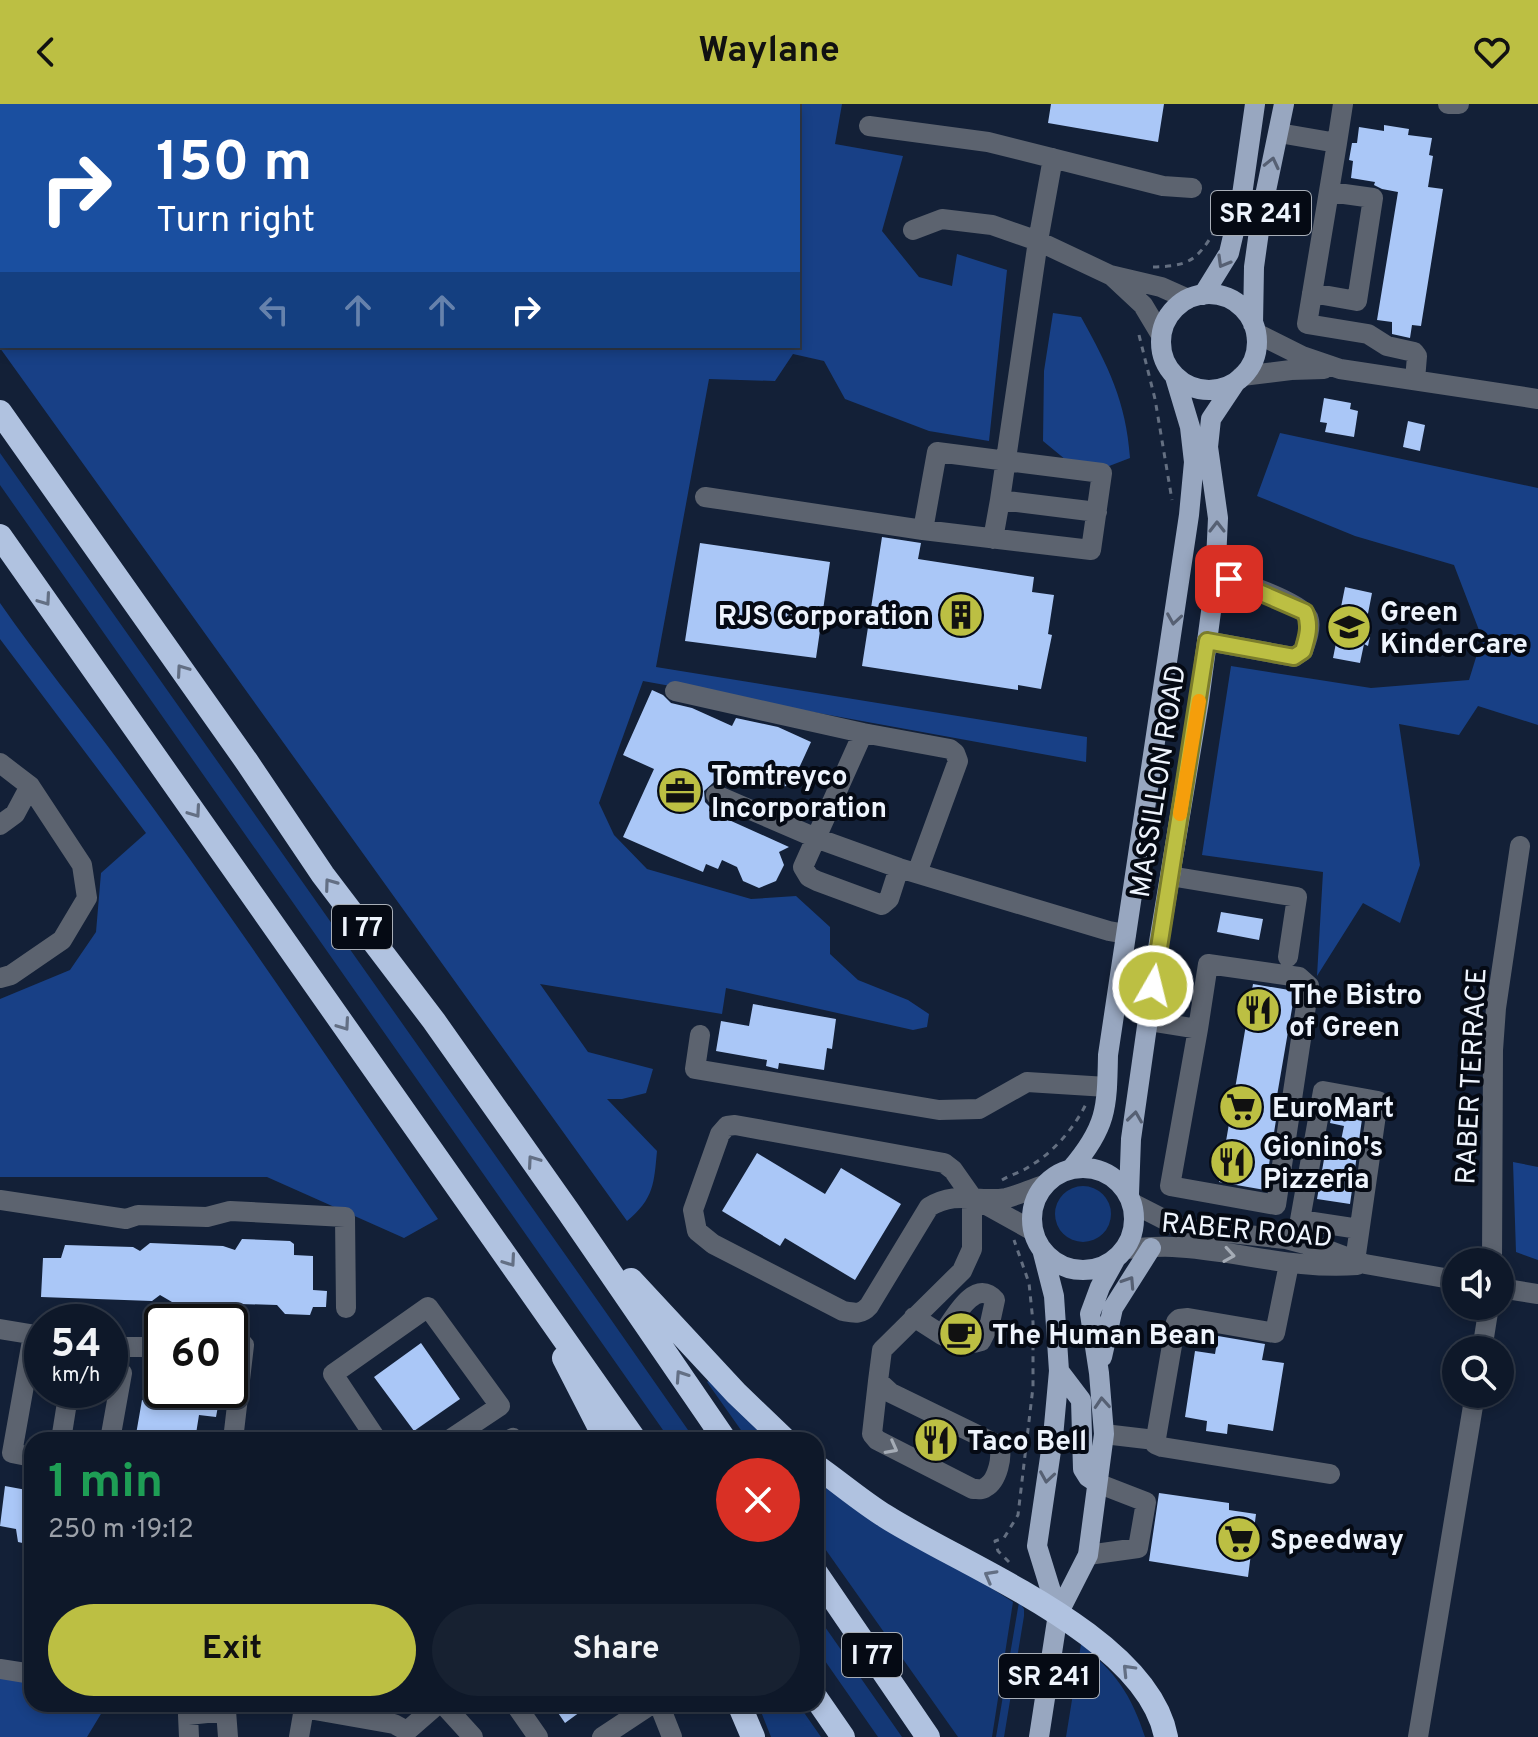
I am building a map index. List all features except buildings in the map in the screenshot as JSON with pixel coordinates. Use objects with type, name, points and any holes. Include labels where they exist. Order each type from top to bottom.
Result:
[{"type":"highway","name":"I 77","points":[[0,412],[323,875],[434,1021],[720,1432]]},
{"type":"highway","name":"I 77","points":[[0,536],[629,1432]]},
{"type":"highway","points":[[568,1211],[725,1382],[777,1432]]},
{"type":"highway","points":[[543,1308],[564,1360],[602,1432]]},
{"type":"highway","points":[[824,1472],[885,1516],[1058,1614],[1102,1645],[1137,1679],[1164,1725],[1166,1737]]},
{"type":"highway","name":"I 77","points":[[824,1585],[928,1737]]},
{"type":"highway","name":"I 77","points":[[824,1710],[843,1737]]},
{"type":"highway","points":[[742,1712],[753,1737]]},
{"type":"main road","name":"SR 241","points":[[1161,335],[1166,320],[1175,308],[1195,297],[1229,253],[1241,202],[1255,104]]},
{"type":"main road","name":"SR 241","points":[[1238,380],[1255,358],[1254,267],[1262,210],[1284,104]]},
{"type":"main road","points":[[1195,297],[1218,295],[1233,301],[1246,311],[1254,328]]},
{"type":"main road","points":[[1161,335],[1161,350],[1166,364],[1175,377],[1187,386],[1203,390],[1220,389],[1238,380]]},
{"type":"main road","name":"MASSILLON ROAD","points":[[1071,1169],[1102,1125],[1107,1105],[1097,1086],[1108,1055],[1189,515],[1194,462],[1190,427],[1175,377]]},
{"type":"main road","name":"MASSILLON ROAD","points":[[1130,1199],[1131,1139],[1215,573],[1218,518],[1208,447],[1211,419],[1238,380]]},
{"type":"main road","points":[[1038,1240],[1051,1259],[1067,1267],[1084,1270],[1101,1267],[1120,1254],[1134,1229],[1130,1199],[1118,1181],[1103,1171],[1087,1167],[1071,1169],[1056,1175],[1044,1185],[1035,1199],[1031,1215],[1038,1240],[1054,1296],[1059,1371],[1037,1546],[1058,1614]]},
{"type":"main road","points":[[1099,1373],[1113,1308],[1151,1248]]},
{"type":"main road","name":"SR 241","points":[[1039,1737],[1058,1614],[1088,1555],[1104,1434],[1090,1314],[1100,1287],[1120,1254]]},
{"type":"main road","points":[[1059,1371],[1081,1400],[1083,1469],[1097,1483]]},
{"type":"street","points":[[1343,104],[1307,324],[1368,334],[1387,346],[1414,352],[1417,356],[1415,380]]},
{"type":"street","points":[[1448,104],[1459,104]]},
{"type":"street","points":[[869,126],[988,142],[1163,186],[1192,188]]},
{"type":"street","points":[[1279,133],[1337,143]]},
{"type":"street","points":[[993,539],[1053,158]]},
{"type":"street","points":[[1312,293],[1357,301],[1373,198],[1330,192]]},
{"type":"street","points":[[913,230],[942,219],[992,225],[1038,241],[1110,275],[1195,297]]},
{"type":"street","points":[[1110,275],[1143,305],[1161,335]]},
{"type":"street","points":[[1254,328],[1311,360],[1340,369],[1538,399]]},
{"type":"street","points":[[1238,380],[1291,370],[1340,369]]},
{"type":"street","points":[[705,497],[923,530],[1091,550],[1102,473],[937,452],[923,530]]},
{"type":"street","points":[[1000,500],[1097,512]]},
{"type":"street","points":[[1207,641],[1294,657],[1303,651],[1308,630],[1309,621],[1305,612],[1292,604],[1215,573]]},
{"type":"street","points":[[675,691],[950,749],[955,753],[958,761],[908,870],[888,902],[878,905],[809,877],[803,867],[863,733]]},
{"type":"street","points":[[0,763],[30,786],[82,865],[87,898],[62,940],[11,975],[0,978]]},
{"type":"street","points":[[0,825],[15,814],[30,786]]},
{"type":"street","points":[[716,795],[816,838],[908,870],[1126,934]]},
{"type":"street","name":"RABER TERRACE","points":[[1492,1248],[1494,1036],[1520,846]]},
{"type":"street","points":[[1170,876],[1297,897],[1288,957]]},
{"type":"street","points":[[1273,1237],[1309,986],[1299,977],[1208,964],[1170,1186],[1276,1205]]},
{"type":"street","points":[[1148,1021],[1198,1029]]},
{"type":"street","points":[[700,1035],[695,1069],[939,1110],[979,1109],[1027,1082],[1097,1086]]},
{"type":"street","points":[[1359,1229],[1300,1220],[1323,1091],[1378,1101],[1359,1229],[1360,1262]]},
{"type":"street","points":[[878,1381],[891,1393],[992,1441],[1002,1450],[990,1485],[984,1489],[973,1489],[877,1440],[872,1434],[878,1381],[882,1350],[962,1271],[972,1249],[972,1197],[953,1170],[944,1163],[727,1126],[720,1134],[693,1210],[697,1231],[713,1244],[843,1311],[864,1312],[929,1207],[942,1199],[972,1197],[1004,1206],[1038,1240]]},
{"type":"street","points":[[1004,1206],[1044,1185]]},
{"type":"street","name":"RABER ROAD","points":[[1130,1199],[1181,1228],[1273,1237],[1328,1250],[1360,1262],[1442,1277]]},
{"type":"street","points":[[0,1200],[126,1219],[138,1215],[207,1217],[230,1211],[345,1217],[346,1308]]},
{"type":"street","name":"RABER ROAD","points":[[1120,1254],[1174,1247],[1289,1264],[1329,1267],[1360,1262]]},
{"type":"street","points":[[1289,1264],[1275,1333],[1188,1318],[1176,1322],[1155,1440],[1157,1446],[1162,1447],[1330,1474]]},
{"type":"street","points":[[1514,1290],[1538,1294]]},
{"type":"street","points":[[372,1432],[333,1374],[428,1307],[500,1406],[461,1432]]},
{"type":"street","points":[[914,1317],[942,1335]]},
{"type":"street","points":[[0,1329],[24,1333]]},
{"type":"street","points":[[24,1399],[12,1453],[24,1455]]},
{"type":"street","points":[[62,1432],[66,1408]]},
{"type":"street","points":[[111,1432],[116,1408]]},
{"type":"street","points":[[234,1432],[237,1408]]},
{"type":"street","points":[[1418,1737],[1473,1408]]},
{"type":"street","points":[[1104,1434],[1155,1440]]},
{"type":"street","points":[[1088,1555],[1138,1548],[1146,1502],[1097,1483]]},
{"type":"street","points":[[0,1669],[24,1673]]},
{"type":"street","points":[[189,1737],[188,1715],[195,1712]]},
{"type":"street","points":[[226,1712],[228,1737]]},
{"type":"street","points":[[299,1737],[305,1712]]},
{"type":"street","points":[[326,1712],[394,1724],[410,1734],[432,1712]]},
{"type":"street","points":[[448,1712],[473,1737]]},
{"type":"street","points":[[521,1712],[538,1737]]},
{"type":"street","points":[[602,1737],[640,1712]]},
{"type":"street","points":[[662,1712],[672,1737]]},
{"type":"path","points":[[1148,283],[1154,266],[1178,267],[1201,251],[1215,231]]},
{"type":"path","points":[[1139,333],[1155,399],[1172,503]]},
{"type":"path","points":[[998,1551],[995,1541],[1004,1538],[1018,1515],[1033,1387],[1033,1322],[1029,1283],[1014,1241],[999,1221],[1004,1206],[1002,1179],[1031,1166],[1076,1123],[1097,1086]]},
{"type":"shaded area","points":[[800,104],[842,104],[835,144],[903,156],[882,231],[919,277],[952,286],[957,254],[1007,270],[989,441],[929,431],[845,399],[824,361],[793,354],[775,381],[709,379],[656,667],[1087,737],[1086,762],[643,681],[599,803],[614,835],[647,869],[751,899],[796,896],[830,927],[830,954],[858,980],[908,1000],[929,1014],[927,1027],[913,1030],[726,988],[722,1014],[540,984],[588,1052],[653,1069],[646,1093],[607,1099],[657,1151],[648,1198],[627,1221],[0,348],[800,348]]},
{"type":"shaded area","points":[[1053,313],[1081,317],[1091,335],[1120,401],[1130,458],[1104,468],[1066,460],[1043,441],[1044,371]]},
{"type":"shaded area","points":[[1280,433],[1538,488],[1538,725],[1478,706],[1459,735],[1399,724],[1420,865],[1400,923],[1363,903],[1317,976],[1323,872],[1202,855],[1231,666],[1371,688],[1469,680],[1482,638],[1454,565],[1355,536],[1257,496]]},
{"type":"shaded area","points":[[0,453],[689,1432],[664,1432],[0,485]]},
{"type":"shaded area","points":[[0,603],[202,877],[438,1219],[404,1238],[267,1177],[0,1177],[0,999],[70,970],[96,932],[101,873],[146,833],[0,639]]},
{"type":"shaded area","points":[[1513,1162],[1538,1167],[1538,1260],[1516,1252]]},
{"type":"shaded area","points":[[1083,1186],[1103,1194],[1111,1214],[1103,1234],[1083,1242],[1063,1234],[1055,1214],[1063,1194]]},
{"type":"shaded area","points":[[710,1380],[762,1432],[742,1432],[707,1382]]},
{"type":"shaded area","points":[[824,1481],[1013,1602],[992,1737],[958,1737],[824,1547]]},
{"type":"shaded area","points":[[1019,1602],[1024,1616],[1004,1737],[996,1737]]},
{"type":"shaded area","points":[[824,1625],[902,1737],[878,1737],[824,1659]]},
{"type":"shaded area","points":[[1081,1644],[1121,1685],[1145,1737],[1066,1737]]},
{"type":"shaded area","points":[[0,1675],[24,1677],[24,1712],[102,1712],[87,1737],[0,1737]]},
{"type":"shaded area","points":[[761,1712],[804,1712],[821,1737],[771,1737]]},
{"type":"slow traffic","points":[[1180,814],[1199,701]]},
{"type":"place","name":"RJS Corporation","points":[[961,615]]},
{"type":"place","name":"Green KinderCare","points":[[1349,627]]},
{"type":"place","name":"Tomtreyco Incorporation","points":[[680,791]]},
{"type":"place","name":"The Bistro of Green","points":[[1258,1010]]},
{"type":"place","name":"EuroMart","points":[[1241,1107]]},
{"type":"place","name":"Gionino's Pizzeria","points":[[1232,1162]]},
{"type":"place","name":"The Human Bean","points":[[961,1334]]},
{"type":"place","name":"Taco Bell","points":[[936,1440]]},
{"type":"place","name":"Speedway","points":[[1239,1539]]},
{"type":"route","points":[[1153,986],[1207,641],[1294,657],[1303,651],[1307,639],[1309,621],[1305,612],[1229,579]]}]
